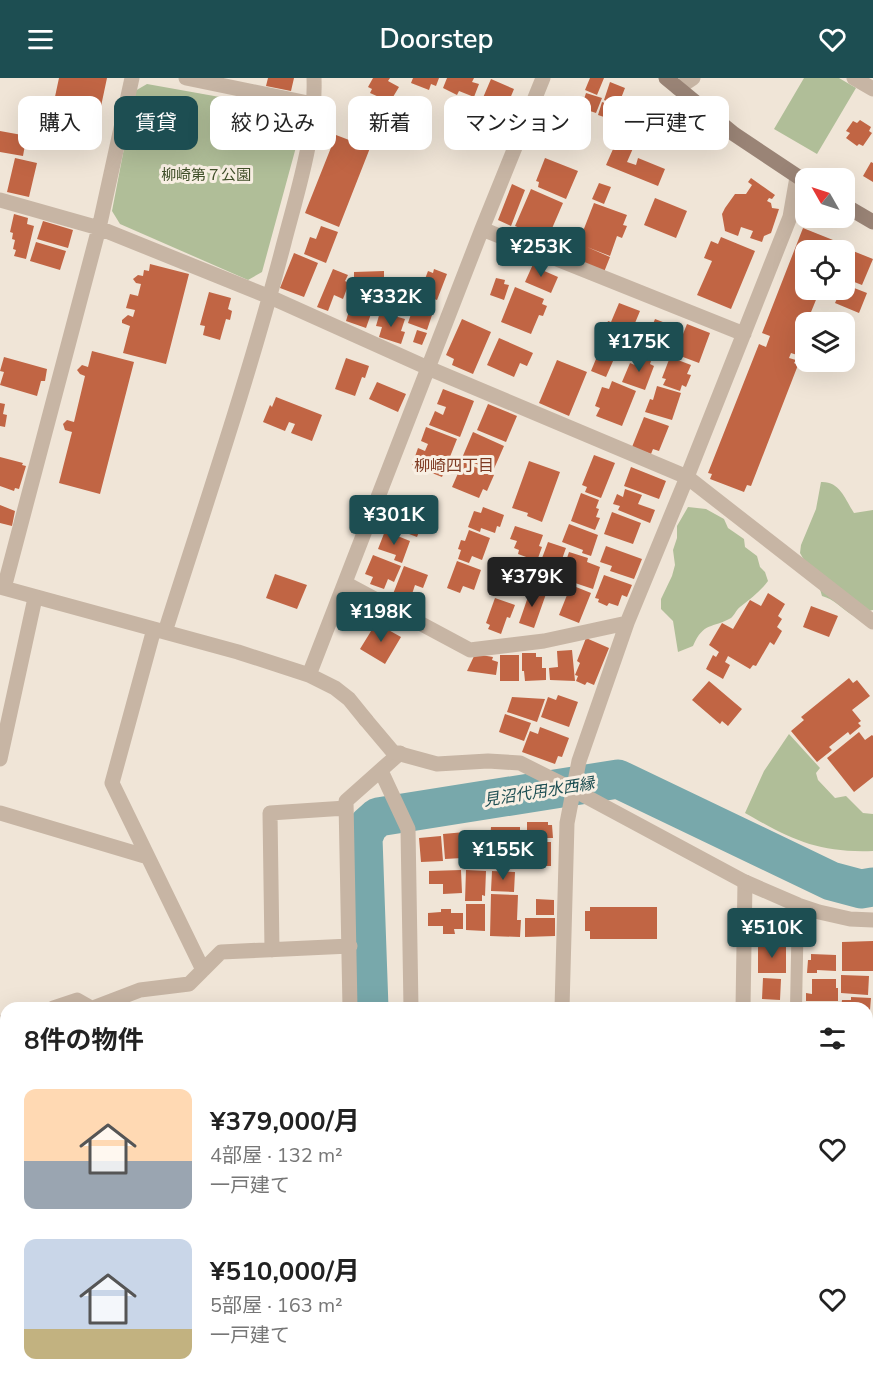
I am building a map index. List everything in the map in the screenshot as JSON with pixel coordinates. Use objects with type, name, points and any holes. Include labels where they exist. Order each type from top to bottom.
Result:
[{"type":"main road","points":[[672,83],[734,134],[795,176]]},
{"type":"main road","points":[[855,211],[873,222]]},
{"type":"street","points":[[132,78],[99,228],[2,587],[35,598],[238,652],[309,675],[335,688],[349,699],[393,752],[437,764],[488,761],[520,763],[745,882],[798,905],[850,919],[873,920]]},
{"type":"street","points":[[186,78],[274,96]]},
{"type":"street","points":[[313,96],[314,78]]},
{"type":"street","points":[[309,675],[543,78]]},
{"type":"street","points":[[672,83],[693,78]]},
{"type":"street","points":[[854,78],[873,89]]},
{"type":"street","points":[[203,970],[112,783],[270,297],[307,150]]},
{"type":"street","points":[[0,200],[99,228],[270,297],[428,368],[687,477],[873,622]]},
{"type":"street","points":[[562,1002],[567,823],[579,761],[627,623],[744,334],[795,201]]},
{"type":"street","points":[[482,229],[744,334]]},
{"type":"street","points":[[345,582],[470,650],[544,641],[627,623]]},
{"type":"street","points":[[0,759],[35,598]]},
{"type":"street","points":[[350,1002],[346,801],[400,753]]},
{"type":"street","points":[[381,771],[408,830],[411,1002]]},
{"type":"street","points":[[272,950],[270,813],[346,808]]},
{"type":"street","points":[[0,813],[148,857]]},
{"type":"street","points":[[743,1002],[745,882]]},
{"type":"street","points":[[108,1002],[140,990],[189,984],[221,952],[350,946]]},
{"type":"lane","points":[[796,1002],[798,905]]},
{"type":"green space","points":[[804,78],[839,78],[856,88],[817,154],[774,129]]},
{"type":"green space","name":"柳崎第７公園","points":[[147,84],[214,96],[210,96],[210,150],[295,150],[262,272],[248,280],[120,224],[112,211],[124,150],[198,150],[198,96],[134,96],[135,91]]},
{"type":"green space","points":[[821,482],[833,484],[845,497],[854,513],[873,510],[873,610],[852,615],[834,601],[822,596],[814,569],[800,553],[816,509]]},
{"type":"green space","points":[[688,507],[706,509],[724,519],[728,528],[744,539],[745,547],[757,556],[768,581],[731,618],[705,629],[693,646],[678,652],[673,621],[661,609],[661,599],[675,565],[673,550],[677,538],[677,526]]},
{"type":"green space","points":[[789,734],[820,768],[816,773],[818,780],[835,798],[846,796],[863,813],[873,814],[873,851],[836,850],[806,843],[777,831],[745,813],[764,771]]},
{"type":"building","points":[[59,78],[107,78],[102,102],[102,96],[55,96]]},
{"type":"building","points":[[268,78],[294,78],[291,91],[266,86]]},
{"type":"building","points":[[373,78],[390,78],[388,81],[399,87],[394,96],[377,96],[370,93],[372,89],[368,87]]},
{"type":"building","points":[[413,78],[439,78],[436,86],[431,84],[429,90],[411,83]]},
{"type":"building","points":[[447,78],[474,78],[472,82],[479,84],[474,96],[459,91],[457,95],[443,88]]},
{"type":"building","points":[[590,78],[604,78],[597,95],[585,90]]},
{"type":"building","points":[[491,79],[514,89],[511,96],[484,96]]},
{"type":"building","points":[[610,82],[625,88],[622,96],[605,96]]},
{"type":"building","points":[[586,93],[602,98],[596,113],[591,111],[591,96],[585,96]]},
{"type":"building","points":[[602,102],[603,117],[598,115]]},
{"type":"building","points":[[860,120],[871,127],[869,131],[872,133],[863,146],[859,144],[857,146],[846,138],[850,133],[846,131],[853,121],[857,123]]},
{"type":"building","points":[[0,131],[18,134],[18,150],[24,150],[23,156],[0,152]]},
{"type":"building","points":[[336,135],[348,140],[348,150],[369,150],[339,227],[305,213],[330,150],[336,150]]},
{"type":"building","points":[[613,150],[632,150],[627,162],[636,165],[638,158],[665,169],[658,186],[606,165]]},
{"type":"building","points":[[15,158],[37,163],[29,197],[7,192]]},
{"type":"building","points":[[545,158],[578,171],[566,199],[538,187],[539,182],[536,181]]},
{"type":"building","points":[[871,162],[873,163],[873,182],[863,176]]},
{"type":"building","points":[[751,178],[775,195],[767,201],[771,203],[772,208],[779,209],[771,233],[764,236],[762,242],[750,238],[753,231],[741,227],[738,236],[725,231],[722,214],[735,194],[746,194],[752,185],[748,182]]},
{"type":"building","points":[[599,183],[611,187],[604,204],[592,199]]},
{"type":"building","points":[[512,184],[525,190],[511,226],[498,220]]},
{"type":"building","points":[[531,189],[563,203],[547,240],[515,226]]},
{"type":"building","points":[[655,198],[687,211],[676,238],[644,225]]},
{"type":"building","points":[[594,203],[627,215],[623,225],[627,226],[622,238],[617,236],[610,256],[587,247],[610,257],[604,272],[568,258],[574,243],[578,244]]},
{"type":"building","points":[[14,214],[28,218],[27,224],[34,226],[26,259],[14,256],[15,240],[12,239],[13,233],[10,232]]},
{"type":"building","points":[[43,221],[73,230],[68,248],[37,239]]},
{"type":"building","points":[[321,226],[338,232],[326,263],[304,254],[310,237],[316,239]]},
{"type":"building","points":[[803,228],[833,240],[798,240]]},
{"type":"building","points":[[721,237],[755,251],[731,309],[697,295],[712,261],[704,258],[711,241],[718,244]]},
{"type":"building","points":[[36,242],[66,251],[60,270],[30,261]]},
{"type":"building","points":[[795,248],[795,300],[816,300],[811,312],[795,312],[795,354],[791,353],[789,358],[795,360],[795,372],[751,486],[747,485],[744,492],[710,479],[712,474],[708,473],[759,344],[766,347],[770,336],[762,333]]},
{"type":"building","points":[[855,252],[873,259],[862,285],[855,282]]},
{"type":"building","points":[[294,253],[318,263],[304,297],[280,288]]},
{"type":"building","points":[[534,262],[543,265],[542,270],[558,277],[551,293],[525,282]]},
{"type":"building","points":[[150,264],[189,274],[166,364],[123,353],[130,326],[122,323],[122,320],[128,315],[133,317],[135,310],[126,308],[130,294],[138,296],[141,284],[136,283],[133,279],[138,275],[143,276],[144,270],[149,271]]},
{"type":"building","points":[[333,269],[348,275],[345,281],[349,283],[343,299],[334,295],[328,311],[317,307]]},
{"type":"building","points":[[434,269],[447,274],[437,300],[417,292],[422,278],[425,279],[428,271],[433,273]]},
{"type":"building","points":[[384,271],[384,292],[354,292],[354,272]]},
{"type":"building","points":[[496,278],[505,280],[504,284],[509,285],[504,300],[490,295]]},
{"type":"building","points":[[515,287],[544,299],[542,304],[547,306],[543,316],[539,315],[531,334],[501,322]]},
{"type":"building","points":[[855,288],[867,293],[859,313],[835,303],[836,300],[855,300]]},
{"type":"building","points":[[209,292],[231,298],[228,309],[232,311],[230,320],[226,319],[220,340],[203,335],[205,326],[200,325]]},
{"type":"building","points":[[358,294],[381,301],[377,313],[372,311],[366,328],[346,321],[351,304],[354,305]]},
{"type":"building","points":[[413,298],[431,304],[428,314],[432,315],[427,330],[408,323],[411,314],[408,313]]},
{"type":"building","points":[[619,303],[640,311],[635,323],[631,322],[623,343],[603,335]]},
{"type":"building","points":[[380,312],[405,319],[401,331],[405,332],[401,344],[379,337],[382,327],[376,326]]},
{"type":"building","points":[[462,319],[491,332],[473,374],[452,365],[454,359],[446,355]]},
{"type":"building","points":[[655,319],[668,324],[661,342],[667,345],[662,360],[642,352]]},
{"type":"building","points":[[687,324],[710,333],[699,363],[670,350],[677,332],[683,334]]},
{"type":"building","points":[[417,330],[427,333],[422,345],[413,342]]},
{"type":"building","points":[[499,338],[533,353],[527,366],[520,363],[514,377],[487,365]]},
{"type":"building","points":[[603,342],[614,346],[613,350],[617,352],[606,377],[591,371]]},
{"type":"building","points":[[92,351],[134,362],[100,494],[59,483],[72,432],[65,430],[63,424],[67,420],[74,422],[85,376],[77,370],[82,365],[88,367]]},
{"type":"building","points":[[638,356],[651,361],[650,364],[654,366],[645,390],[622,382],[630,363],[635,365]]},
{"type":"building","points":[[4,357],[47,369],[45,381],[41,381],[37,396],[0,385],[4,372],[0,371]]},
{"type":"building","points":[[670,357],[691,365],[687,374],[691,375],[686,387],[682,385],[680,391],[663,385],[666,379],[662,378]]},
{"type":"building","points":[[346,358],[369,366],[355,396],[335,389]]},
{"type":"building","points":[[557,360],[587,372],[569,416],[539,403]]},
{"type":"building","points":[[612,381],[636,391],[622,426],[596,416],[600,408],[595,406],[602,387],[609,389]]},
{"type":"building","points":[[377,382],[406,394],[398,412],[369,399]]},
{"type":"building","points":[[657,386],[681,393],[672,420],[645,412],[650,399],[653,400]]},
{"type":"building","points":[[443,389],[474,401],[460,437],[429,425],[435,411],[443,415],[446,407],[437,404]]},
{"type":"building","points":[[276,397],[322,415],[312,441],[291,433],[295,424],[289,422],[285,431],[263,422]]},
{"type":"building","points":[[0,403],[5,404],[3,414],[7,415],[5,427],[0,426]]},
{"type":"building","points":[[488,404],[517,416],[506,442],[477,430]]},
{"type":"building","points":[[644,417],[669,426],[659,451],[653,449],[651,454],[632,447]]},
{"type":"building","points":[[426,427],[457,439],[442,477],[412,465],[418,448],[425,451],[428,444],[421,441]]},
{"type":"building","points":[[473,432],[504,446],[493,471],[462,458]]},
{"type":"building","points":[[594,455],[615,463],[601,498],[585,492],[587,487],[582,485]]},
{"type":"building","points":[[0,457],[23,463],[22,465],[26,466],[19,489],[15,488],[14,491],[0,486]]},
{"type":"building","points":[[529,461],[560,472],[542,522],[527,516],[528,513],[512,508]]},
{"type":"building","points":[[463,462],[494,475],[487,491],[483,489],[479,498],[452,487]]},
{"type":"building","points":[[631,467],[666,481],[659,499],[624,486]]},
{"type":"building","points":[[625,489],[642,495],[638,504],[655,510],[650,523],[618,510],[620,506],[613,504],[617,494],[623,497]]},
{"type":"building","points":[[581,493],[599,500],[596,517],[600,518],[595,530],[571,521]]},
{"type":"building","points":[[398,500],[427,511],[417,537],[388,526]]},
{"type":"building","points":[[0,505],[15,511],[12,526],[0,523]]},
{"type":"building","points":[[483,507],[504,515],[495,533],[481,528],[480,532],[468,527],[474,511],[481,513]]},
{"type":"building","points":[[612,512],[641,523],[633,544],[604,534]]},
{"type":"building","points":[[569,524],[598,535],[591,556],[582,553],[583,550],[562,542]]},
{"type":"building","points":[[515,526],[543,535],[537,561],[518,554],[519,550],[514,548],[517,541],[510,539]]},
{"type":"building","points":[[469,530],[490,538],[482,560],[472,556],[469,563],[458,559],[461,550],[458,549],[461,540],[465,541]]},
{"type":"building","points":[[385,531],[410,541],[402,563],[394,560],[396,555],[378,549]]},
{"type":"building","points":[[548,542],[566,548],[553,584],[535,577]]},
{"type":"building","points":[[606,546],[642,559],[634,579],[610,571],[612,566],[600,562]]},
{"type":"building","points":[[569,552],[588,558],[587,562],[600,567],[593,589],[566,580],[570,569],[564,567]]},
{"type":"building","points":[[373,555],[401,566],[394,582],[388,579],[384,589],[370,584],[373,577],[365,574]]},
{"type":"building","points":[[510,557],[530,564],[520,595],[506,590],[508,585],[504,584],[506,580],[503,578]]},
{"type":"building","points":[[457,561],[481,570],[474,590],[463,586],[460,593],[447,588]]},
{"type":"building","points":[[404,566],[428,575],[423,588],[415,585],[410,600],[393,594]]},
{"type":"building","points":[[275,574],[307,585],[297,609],[266,598]]},
{"type":"building","points":[[604,575],[632,585],[627,597],[622,595],[618,606],[609,603],[607,606],[595,598]]},
{"type":"building","points":[[571,585],[591,593],[579,623],[559,615]]},
{"type":"building","points":[[531,588],[546,594],[534,628],[519,623]]},
{"type":"building","points":[[768,593],[785,604],[778,616],[782,619],[777,627],[782,631],[774,645],[770,642],[756,666],[753,665],[750,669],[728,656],[725,662],[730,665],[723,679],[706,669],[713,655],[716,657],[719,652],[709,645],[722,623],[733,629],[750,600],[761,606]]},
{"type":"building","points":[[495,598],[515,605],[510,618],[507,617],[501,634],[488,629],[490,625],[486,623]]},
{"type":"building","points":[[811,606],[838,616],[829,637],[803,627]]},
{"type":"building","points":[[376,623],[401,637],[385,664],[360,649]]},
{"type":"building","points":[[586,638],[609,648],[594,685],[587,682],[585,685],[576,681],[578,676],[575,675],[580,663],[577,661]]},
{"type":"building","points":[[572,650],[575,681],[550,680],[549,668],[558,667],[557,651]]},
{"type":"building","points":[[522,653],[536,653],[536,657],[542,657],[542,668],[546,668],[546,680],[525,681],[524,671],[522,671]]},
{"type":"building","points":[[475,654],[493,657],[492,660],[498,662],[496,675],[467,671]]},
{"type":"building","points":[[500,655],[519,655],[519,681],[500,681]]},
{"type":"building","points":[[849,678],[853,683],[857,680],[870,696],[852,710],[861,721],[858,723],[861,726],[850,735],[848,732],[829,747],[832,750],[817,762],[791,731],[804,720],[801,717]]},
{"type":"building","points":[[709,681],[742,709],[728,726],[722,721],[720,724],[692,700]]},
{"type":"building","points":[[558,695],[578,702],[569,727],[541,717],[548,697],[556,700]]},
{"type":"building","points":[[512,697],[545,699],[537,722],[507,712]]},
{"type":"building","points":[[505,714],[531,723],[524,741],[499,732]]},
{"type":"building","points":[[540,727],[569,738],[562,757],[558,756],[555,764],[522,752],[530,731],[538,734]]},
{"type":"building","points":[[859,732],[865,740],[873,736],[873,777],[854,792],[827,758]]},
{"type":"building","points":[[527,822],[548,822],[548,825],[552,825],[553,838],[527,838]]},
{"type":"building","points":[[491,827],[520,827],[520,843],[490,842]]},
{"type":"building","points":[[476,831],[478,863],[463,864],[462,858],[445,859],[443,834]]},
{"type":"building","points":[[441,836],[443,861],[421,862],[419,838]]},
{"type":"building","points":[[536,842],[551,842],[551,866],[536,866]]},
{"type":"building","points":[[497,845],[513,846],[513,869],[490,868],[491,850],[497,850]]},
{"type":"building","points":[[461,870],[462,893],[443,894],[443,884],[429,884],[429,871]]},
{"type":"building","points":[[466,870],[486,871],[485,896],[482,895],[482,901],[465,901]]},
{"type":"building","points":[[492,871],[515,872],[514,892],[491,891]]},
{"type":"building","points":[[491,894],[518,895],[517,920],[521,920],[520,937],[490,936]]},
{"type":"building","points":[[536,899],[554,900],[554,915],[536,915]]},
{"type":"building","points":[[466,904],[485,904],[485,931],[466,930]]},
{"type":"building","points":[[590,907],[657,907],[657,939],[590,939],[590,931],[585,931],[585,911],[590,911]]},
{"type":"building","points":[[441,909],[451,909],[451,913],[463,913],[463,929],[454,929],[455,934],[443,934],[443,926],[428,926],[428,913],[441,912]]},
{"type":"building","points":[[757,913],[786,913],[786,941],[758,942]]},
{"type":"building","points":[[525,918],[555,918],[555,936],[525,937]]},
{"type":"building","points":[[873,941],[873,971],[842,971],[842,942]]},
{"type":"building","points":[[758,945],[786,946],[786,973],[758,973]]},
{"type":"building","points":[[811,954],[836,955],[836,971],[817,970],[817,973],[807,973]]},
{"type":"building","points":[[841,975],[869,976],[868,995],[841,993]]},
{"type":"building","points":[[763,978],[781,979],[780,1000],[762,999]]},
{"type":"building","points":[[812,979],[836,979],[838,1001],[806,1001],[806,993],[812,994]]},
{"type":"building","points":[[851,997],[871,998],[871,1002],[842,1002],[842,1000],[851,1000]]},
{"type":"waterway","name":"見沼代用水西縁","points":[[369,1002],[363,838],[368,826],[378,817],[618,779],[831,881],[861,889],[873,887]]},
{"type":"district","name":"柳崎四丁目","points":[[454,466]]}]
